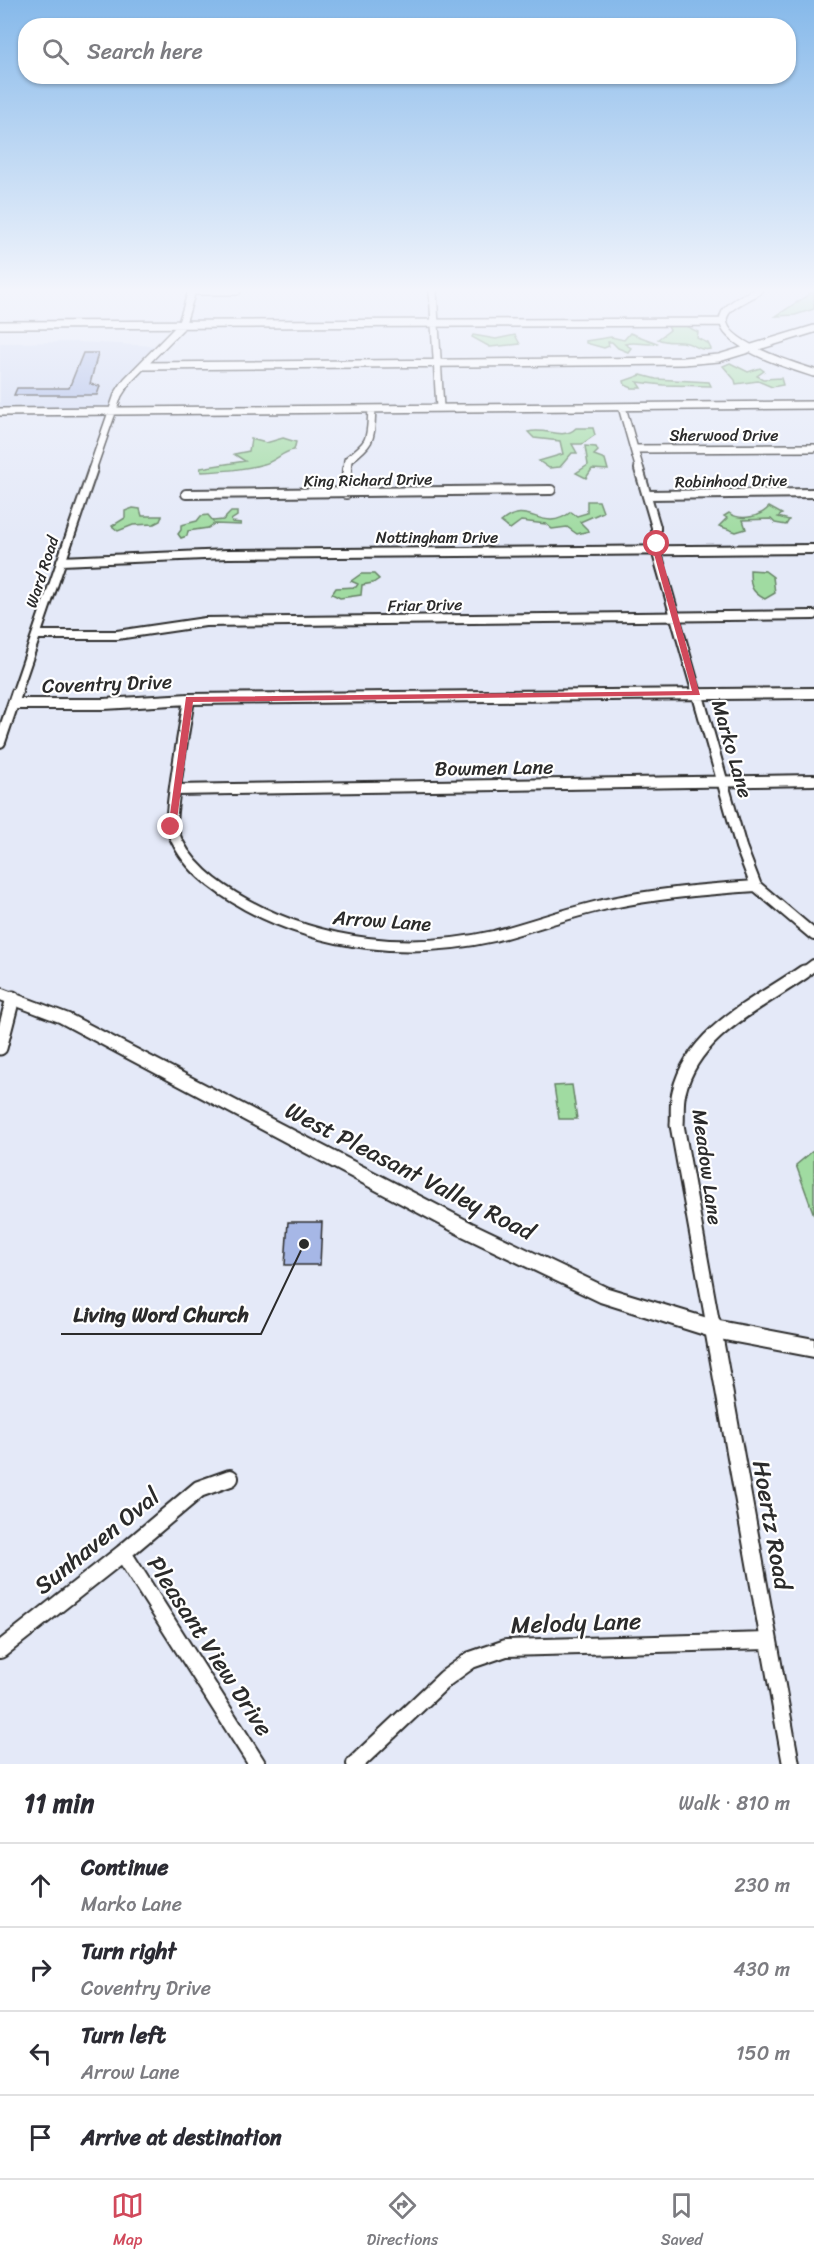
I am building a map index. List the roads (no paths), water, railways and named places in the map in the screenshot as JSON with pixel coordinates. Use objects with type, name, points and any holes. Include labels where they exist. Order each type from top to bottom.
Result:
[{"type":"main road","name":"West Pleasant Valley Road","points":[[7,996],[64,1018],[465,1229],[606,1296],[714,1329],[814,1348]]},
{"type":"street","name":"Ward Road","points":[[0,742],[112,411],[118,395],[135,373]]},
{"type":"street","points":[[438,373],[440,408]]},
{"type":"street","points":[[0,412],[814,405]]},
{"type":"street","name":"Marko Lane","points":[[622,407],[656,526],[656,550],[741,848],[756,886],[814,935]]},
{"type":"street","points":[[346,494],[348,460],[366,446],[370,439],[372,409]]},
{"type":"street","name":"Sherwood Drive","points":[[634,449],[814,448]]},
{"type":"street","name":"King Richard Drive","points":[[186,494],[551,490]]},
{"type":"street","name":"Robinhood Drive","points":[[648,495],[814,493]]},
{"type":"street","name":"Nottingham Drive","points":[[61,561],[228,554],[814,549]]},
{"type":"street","name":"Friar Drive","points":[[38,634],[117,634],[205,622],[814,615]]},
{"type":"street","name":"Coventry Drive","points":[[13,704],[104,704],[189,699],[814,693]]},
{"type":"street","name":"Arrow Lane","points":[[189,699],[171,827],[187,859],[210,882],[276,920],[310,932],[357,942],[408,945],[456,943],[530,927],[609,904],[658,894],[756,886]]},
{"type":"street","name":"Bowmen Lane","points":[[175,790],[814,780]]},
{"type":"street","name":"Meadow Lane","points":[[714,1329],[677,1125],[679,1090],[689,1065],[702,1044],[730,1020],[814,965]]},
{"type":"street","points":[[0,1048],[7,996]]},
{"type":"street","name":"Hoertz Road","points":[[714,1329],[791,1764]]},
{"type":"street","name":"Sunhaven Oval","points":[[0,1650],[123,1553],[199,1489],[230,1478]]},
{"type":"street","name":"Pleasant View Drive","points":[[123,1553],[257,1764]]},
{"type":"street","name":"Melody Lane","points":[[355,1764],[446,1678],[471,1660],[506,1648],[768,1641]]},
{"type":"place","name":"Living Word Church","points":[[304,1244]]}]
